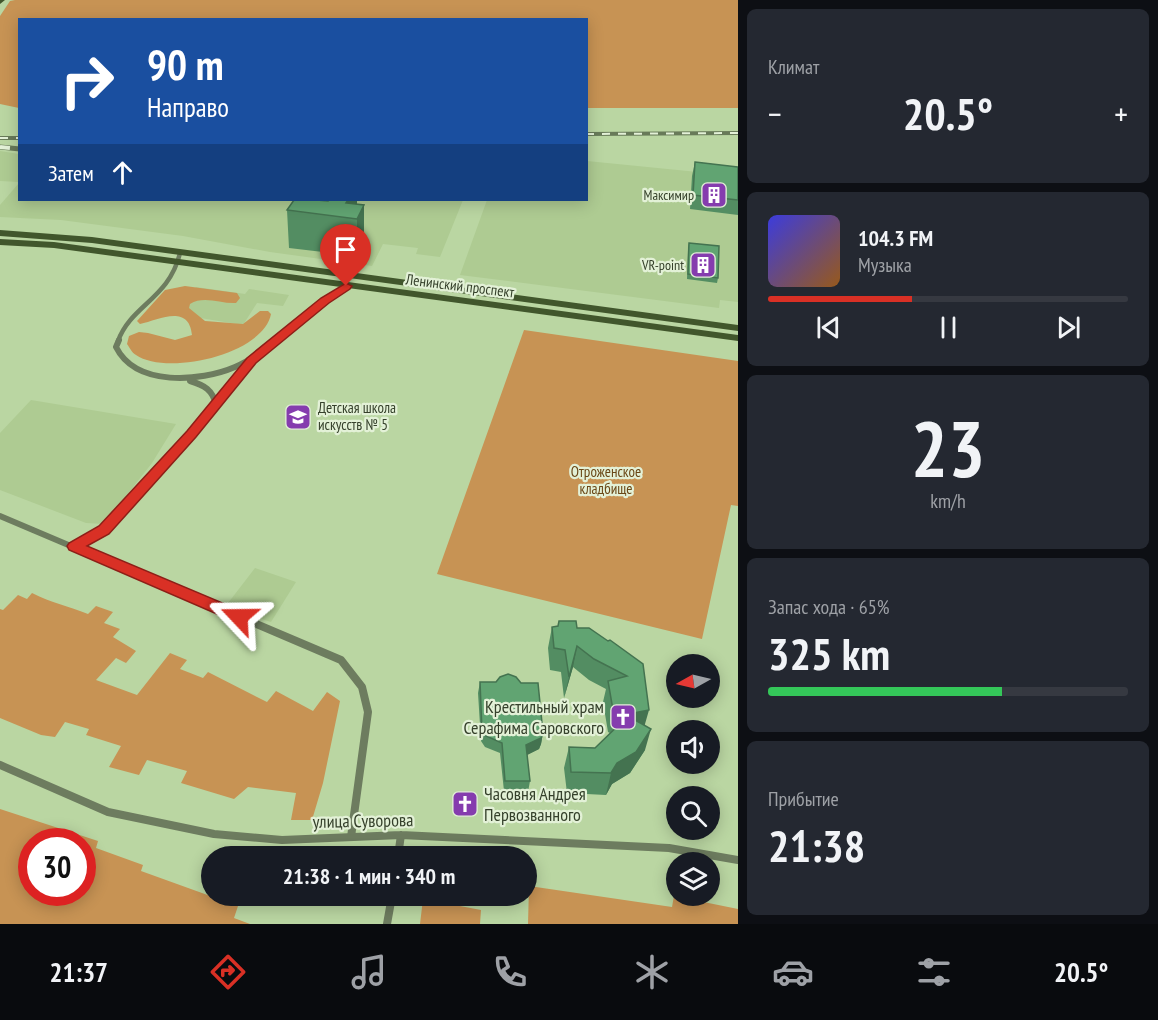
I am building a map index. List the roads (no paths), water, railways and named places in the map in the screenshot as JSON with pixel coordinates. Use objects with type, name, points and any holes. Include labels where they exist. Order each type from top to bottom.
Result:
[{"type":"main road","name":"Ленинский проспект","points":[[0,233],[92,240],[178,258],[346,286],[738,338]]},
{"type":"main road","name":"Ленинский проспект","points":[[0,242],[54,245],[390,281],[738,328]]},
{"type":"main road","points":[[346,286],[351,280],[377,283],[390,281]]},
{"type":"street","points":[[178,258],[170,280],[121,333],[116,347],[120,357],[129,364],[202,385],[215,397],[216,405]]},
{"type":"street","points":[[75,546],[104,530],[192,434],[251,360],[325,300],[346,286]]},
{"type":"street","points":[[182,378],[213,376],[251,360]]},
{"type":"street","points":[[0,516],[341,660],[362,687],[368,712],[351,837]]},
{"type":"street","name":"улица Суворова","points":[[0,765],[108,812],[203,832],[282,840],[401,835],[669,848],[738,860]]},
{"type":"street","points":[[399,846],[401,835]]},
{"type":"street","points":[[387,924],[390,906]]},
{"type":"railway","points":[[588,134],[738,133]]},
{"type":"railway","points":[[0,138],[18,138]]},
{"type":"railway","points":[[11,148],[0,147],[18,149]]},
{"type":"place","name":"Максимир","points":[[714,195]]},
{"type":"place","name":"VR-point","points":[[703,265]]},
{"type":"place","name":"Детская школа искусств № 5","points":[[298,417]]},
{"type":"place","name":"Крестильный храм Серафима Саровского","points":[[623,717]]},
{"type":"place","name":"Часовня Андрея Первозванного","points":[[465,804]]},
{"type":"park label","name":"Отроженское кладбище","points":[[606,480]]}]
